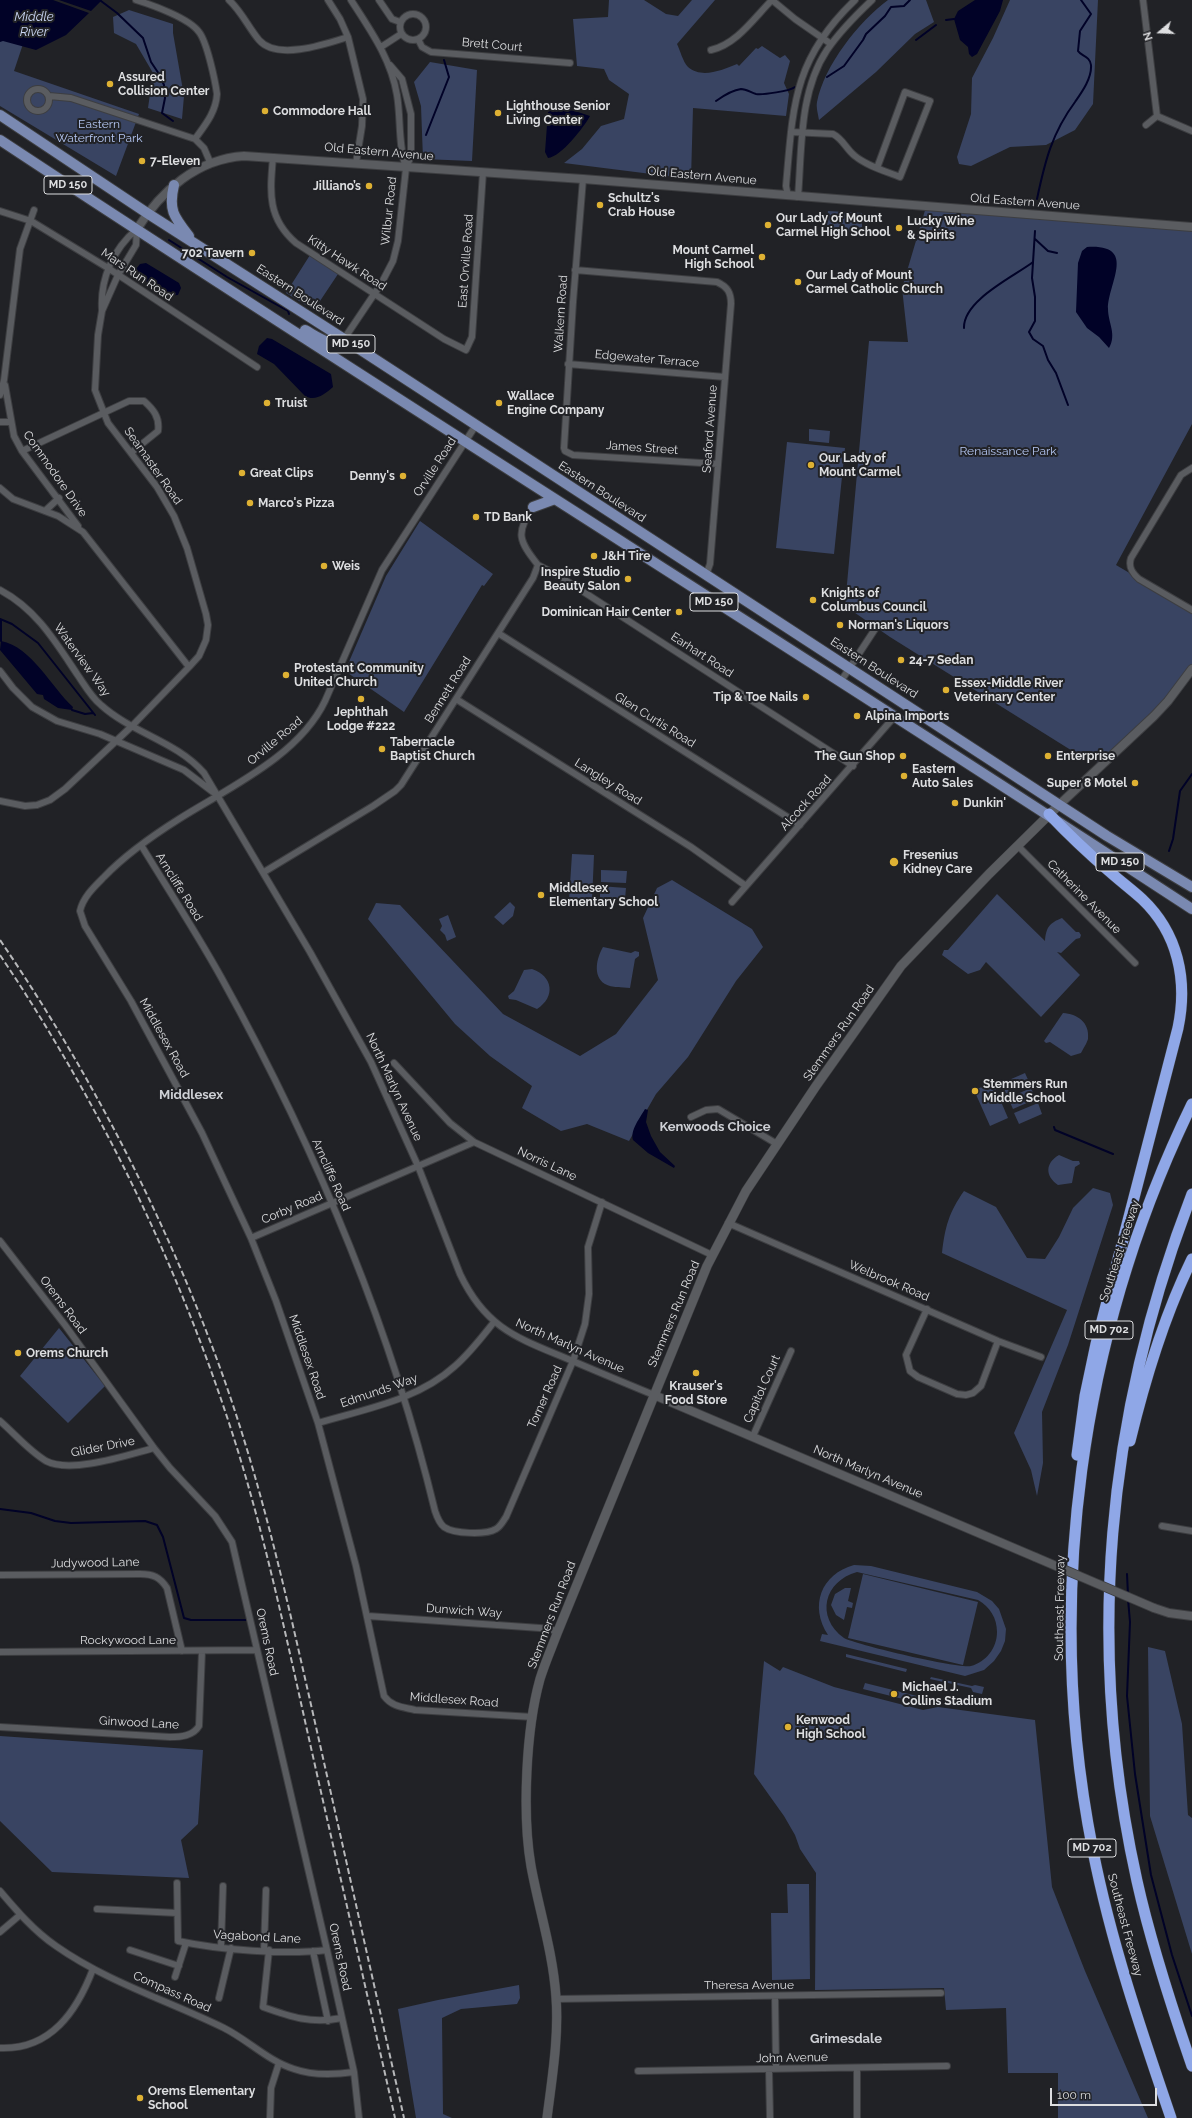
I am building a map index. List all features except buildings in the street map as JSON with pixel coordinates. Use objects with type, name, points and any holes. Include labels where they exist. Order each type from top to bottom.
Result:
[{"type":"highway","points":[[1049,814],[1072,838],[1142,899],[1154,912],[1173,944],[1183,986],[1182,1011],[1178,1028],[1118,1255],[1085,1396],[1076,1467],[1073,1567]]},
{"type":"highway","name":"Southeast Freeway","points":[[1171,2118],[1124,1978],[1093,1850],[1080,1771],[1075,1721],[1071,1633],[1073,1567],[1082,1468],[1094,1397],[1105,1345],[1120,1288],[1140,1230],[1160,1176],[1192,1104]]},
{"type":"highway","name":"Southeast Freeway","points":[[1192,1194],[1157,1295],[1130,1402],[1117,1487],[1109,1580],[1108,1638],[1111,1717],[1124,1816],[1146,1920],[1192,2066]]},
{"type":"highway","points":[[1109,1580],[1120,1487],[1139,1403],[1174,1299],[1192,1259]]},
{"type":"main road","name":"Eastern Boulevard","points":[[0,115],[147,213],[344,339],[1107,836],[1192,887]]},
{"type":"main road","name":"MD 150","points":[[0,140],[534,486],[1049,814],[1192,909]]},
{"type":"main road","points":[[174,185],[171,204],[172,211],[192,241]]},
{"type":"main road","points":[[273,316],[291,321],[328,342],[336,344],[344,339]]},
{"type":"main road","points":[[533,507],[537,502],[537,495],[534,486]]},
{"type":"main road","points":[[533,507],[540,503],[555,499]]},
{"type":"main road","name":"Stemmers Run Road","points":[[547,2118],[554,2054],[556,1999],[551,1959],[531,1867],[528,1836],[528,1766],[533,1717],[540,1681],[558,1631],[712,1255],[746,1191],[777,1144],[902,966],[1060,804]]},
{"type":"street","points":[[136,0],[182,18],[200,32],[217,94],[216,104],[213,111],[195,139]]},
{"type":"street","points":[[229,0],[240,12],[259,41],[275,50],[319,46],[348,38]]},
{"type":"street","points":[[328,0],[340,19],[348,38],[363,99],[362,126],[356,163]]},
{"type":"street","points":[[351,0],[381,47],[390,65],[398,99],[401,126],[401,156],[406,168]]},
{"type":"street","points":[[379,0],[392,20],[400,22]]},
{"type":"street","points":[[712,50],[724,46],[736,37],[772,0],[821,39],[831,44]]},
{"type":"street","points":[[788,196],[786,186],[797,89],[810,59],[821,39],[837,17],[855,0]]},
{"type":"street","points":[[798,197],[803,133],[810,87],[818,67],[831,44],[844,27],[872,0]]},
{"type":"street","points":[[1142,0],[1157,116]]},
{"type":"street","points":[[381,47],[401,34],[400,22],[406,15],[411,13],[421,16],[426,24],[424,34],[418,39]]},
{"type":"street","name":"Brett Court","points":[[401,34],[411,40],[418,39],[422,47],[431,52],[570,63]]},
{"type":"street","points":[[390,65],[402,79],[411,114],[411,156],[406,168]]},
{"type":"street","points":[[791,132],[833,134],[838,136],[854,155],[877,168],[900,176],[930,101],[905,92],[877,168]]},
{"type":"street","points":[[49,96],[71,98],[195,139],[204,148],[210,162]]},
{"type":"street","points":[[1146,125],[1157,116]]},
{"type":"street","points":[[1157,116],[1192,131]]},
{"type":"street","name":"Old Eastern Avenue","points":[[137,229],[147,213],[174,185],[190,173],[210,162],[233,156],[273,157],[406,168],[583,179],[1192,227]]},
{"type":"street","name":"Kitty Hawk Road","points":[[273,157],[272,197],[275,212],[282,229],[296,243],[448,341],[466,350]]},
{"type":"street","name":"Wilbur Road","points":[[344,339],[375,294],[393,261],[396,251],[406,168]]},
{"type":"street","name":"East Orville Road","points":[[466,350],[472,337],[483,172]]},
{"type":"street","name":"Walkern Road","points":[[566,451],[563,443],[583,179]]},
{"type":"street","name":"Commodore Drive","points":[[0,395],[4,380],[20,249],[34,210]]},
{"type":"street","name":"Mars Run Road","points":[[0,211],[31,221],[108,268],[257,367]]},
{"type":"street","name":"Seamaster Road","points":[[0,801],[24,806],[50,800],[65,789],[115,740],[132,726],[189,667],[204,648],[208,625],[206,614],[187,548],[174,516],[157,487],[132,452],[108,423],[95,390],[98,335],[102,312],[102,288],[108,268],[127,237],[137,229]]},
{"type":"street","name":"Seamaster Road","points":[[102,312],[118,275],[136,245],[137,229]]},
{"type":"street","name":"Seaford Avenue","points":[[575,270],[717,282],[725,286],[731,298],[710,564],[706,575]]},
{"type":"street","name":"Edgewater Terrace","points":[[568,364],[725,377]]},
{"type":"street","name":"Commodore Drive","points":[[4,380],[14,436],[22,451],[59,498],[83,532],[189,667]]},
{"type":"street","points":[[22,451],[129,401],[144,400],[157,416],[159,423],[158,430],[132,452]]},
{"type":"street","points":[[0,422],[11,422]]},
{"type":"street","name":"Orville Road","points":[[80,911],[83,902],[99,883],[140,845],[272,760],[315,721],[382,570],[476,425]]},
{"type":"street","name":"James Street","points":[[566,451],[579,455],[718,464]]},
{"type":"street","points":[[1192,468],[1184,471],[1178,479],[1131,558],[1130,566],[1133,573],[1139,579],[1192,610]]},
{"type":"street","name":"Commodore Drive","points":[[0,488],[13,499],[45,511],[73,524],[83,532]]},
{"type":"street","points":[[45,511],[59,498]]},
{"type":"street","points":[[533,507],[524,521],[520,532],[527,551],[538,564]]},
{"type":"street","name":"Bennett Road","points":[[264,872],[395,791],[417,762],[529,585],[538,564]]},
{"type":"street","name":"Earhart Road","points":[[538,564],[559,576],[853,766]]},
{"type":"street","name":"Waterview Way","points":[[0,590],[15,598],[32,611],[99,704],[115,717],[174,748]]},
{"type":"street","points":[[841,681],[877,626]]},
{"type":"street","name":"Glen Curtis Road","points":[[498,633],[800,825]]},
{"type":"street","points":[[0,670],[12,688],[32,707],[56,721],[115,740]]},
{"type":"street","name":"Stemmers Run Road","points":[[1060,804],[1154,716],[1191,672]]},
{"type":"street","name":"Langley Road","points":[[456,699],[691,847],[746,886]]},
{"type":"street","name":"Alcock Road","points":[[732,902],[853,766],[895,716]]},
{"type":"street","name":"North Marlyn Avenue","points":[[115,740],[184,770],[216,795]]},
{"type":"street","name":"North Marlyn Avenue","points":[[174,748],[190,759],[204,773],[264,872],[337,1000],[371,1062],[418,1166],[465,1285],[481,1310],[494,1322],[506,1331],[532,1345],[753,1436],[1154,1608],[1169,1613],[1192,1616]]},
{"type":"street","name":"Arncliffe Road","points":[[140,845],[221,976],[260,1050],[334,1203],[404,1396],[435,1511],[444,1526],[454,1530]]},
{"type":"street","name":"Catherine Avenue","points":[[1018,846],[1135,963]]},
{"type":"street","name":"Middlesex Road","points":[[80,911],[85,926],[131,1001],[188,1107],[250,1238],[276,1302],[318,1423],[368,1616],[384,1696],[392,1704],[415,1710],[533,1717]]},
{"type":"street","name":"Norris Lane","points":[[394,1063],[450,1123],[474,1142],[712,1255]]},
{"type":"street","points":[[691,1117],[702,1111],[718,1109],[777,1144]]},
{"type":"street","name":"Corby Road","points":[[250,1238],[474,1142]]},
{"type":"street","name":"Torner Road","points":[[454,1530],[485,1532],[494,1530],[502,1524],[573,1361],[585,1324],[589,1294],[588,1247],[602,1202]]},
{"type":"street","name":"Welbrook Road","points":[[728,1223],[998,1341],[1041,1358]]},
{"type":"street","name":"Orems Road","points":[[1,1245],[66,1325],[154,1448],[170,1468],[216,1516],[230,1536],[238,1560],[257,1650],[327,1950],[354,2072],[360,2118]]},
{"type":"street","points":[[927,1309],[906,1355],[910,1371],[918,1377],[957,1394],[966,1395],[973,1393],[981,1386],[998,1341]]},
{"type":"street","name":"Edmunds Way","points":[[318,1423],[425,1388],[455,1367],[494,1322]]},
{"type":"street","name":"Capitol Court","points":[[753,1436],[790,1351]]},
{"type":"street","name":"Glider Drive","points":[[0,1421],[36,1454],[47,1461],[61,1465],[83,1464],[154,1448]]},
{"type":"street","points":[[1162,1526],[1192,1531]]},
{"type":"street","name":"Judywood Lane","points":[[0,1575],[140,1574],[156,1576],[163,1581],[168,1588],[182,1651]]},
{"type":"street","name":"Dunwich Way","points":[[368,1616],[540,1628],[558,1631]]},
{"type":"street","name":"Rockywood Lane","points":[[0,1652],[257,1650]]},
{"type":"street","name":"Ginwood Lane","points":[[0,1727],[170,1738],[184,1736],[196,1730],[200,1726],[202,1651]]},
{"type":"street","points":[[175,1977],[186,1943],[178,1941],[177,1883]]},
{"type":"street","points":[[220,1947],[223,1886]]},
{"type":"street","points":[[266,1890],[266,1950],[263,2007],[286,2016],[310,2021],[328,2021],[342,2018]]},
{"type":"street","name":"Compass Road","points":[[0,1891],[20,1915],[47,1940],[93,1969],[225,2028],[280,2063],[302,2072],[314,2074],[354,2072]]},
{"type":"street","points":[[97,1909],[177,1913]]},
{"type":"street","points":[[0,1932],[20,1915]]},
{"type":"street","name":"Vagabond Lane","points":[[186,1943],[266,1950],[327,1950]]},
{"type":"street","points":[[219,1998],[231,1948]]},
{"type":"street","points":[[130,1950],[179,1966]]},
{"type":"street","points":[[314,1951],[328,2021]]},
{"type":"street","points":[[0,2048],[22,2046],[52,2032],[75,2008],[83,1994],[93,1969]]},
{"type":"street","name":"Theresa Avenue","points":[[556,1999],[941,1993]]},
{"type":"street","points":[[770,2118],[775,1996]]},
{"type":"street","points":[[270,2118],[271,2088],[280,2063]]},
{"type":"street","name":"John Avenue","points":[[638,2071],[947,2066]]},
{"type":"street","points":[[857,2068],[857,2118]]},
{"type":"green space","points":[[609,0],[644,0],[666,14],[678,16],[692,0],[715,0],[677,44],[686,65],[694,71],[706,73],[719,71],[737,64],[739,66],[756,48],[758,49],[762,46],[780,58],[785,55],[790,61],[784,83],[789,94],[786,116],[693,108],[691,179],[564,163],[582,149],[601,126],[624,119],[629,94],[609,80],[604,69],[577,66],[573,19],[608,17]]},
{"type":"green space","points":[[888,0],[926,0],[934,22],[915,34],[876,72],[819,120],[817,102],[821,88],[835,59],[855,32]]},
{"type":"green space","points":[[1010,0],[1098,0],[1093,104],[1075,130],[1046,145],[1010,147],[971,166],[959,164],[957,157],[971,114],[972,78],[993,38]]},
{"type":"green space","points":[[129,10],[173,24],[173,33],[184,96],[182,119],[148,108],[153,73],[136,44],[114,33],[113,17]]},
{"type":"green space","name":"Eastern Waterfront Park","points":[[0,40],[18,41],[23,44],[14,71],[139,114],[116,176],[0,106]]},
{"type":"green space","points":[[430,62],[477,70],[472,161],[423,159],[421,106],[414,82]]},
{"type":"green space","name":"Renaissance Park","points":[[926,207],[1192,227],[1192,424],[1116,565],[1192,610],[1192,669],[1177,689],[1101,764],[1074,752],[890,637],[845,606],[869,341],[908,342],[902,288]]},
{"type":"green space","points":[[828,211],[862,213],[862,232],[843,231],[842,234],[826,233]]},
{"type":"green space","points":[[310,255],[338,274],[314,310],[286,293]]},
{"type":"green space","points":[[809,429],[830,431],[829,443],[809,441]]},
{"type":"green space","points":[[787,442],[845,448],[834,554],[776,548]]},
{"type":"green space","points":[[420,521],[493,574],[484,586],[482,585],[404,712],[345,671],[386,576]]},
{"type":"green space","points":[[572,854],[594,855],[592,901],[569,900]]},
{"type":"green space","points":[[601,870],[627,871],[626,883],[601,882]]},
{"type":"green space","points":[[672,880],[752,929],[763,947],[736,981],[688,1057],[656,1094],[629,1141],[587,1124],[561,1131],[522,1108],[532,1086],[490,1056],[455,1024],[368,919],[376,903],[400,905],[503,1014],[580,1056],[616,1034],[658,980],[643,918],[657,888]]},
{"type":"green space","points":[[600,886],[626,888],[625,899],[600,898]]},
{"type":"green space","points":[[997,894],[1045,941],[1049,926],[1062,918],[1081,935],[1080,938],[1076,939],[1061,953],[1057,952],[1080,975],[1041,1017],[986,962],[980,970],[968,974],[942,955],[944,950],[948,950]]},
{"type":"green space","points":[[510,902],[515,907],[513,916],[503,925],[494,917]]},
{"type":"green space","points":[[448,915],[456,937],[447,941],[445,935],[440,930],[442,926],[439,919]]},
{"type":"green space","points":[[603,947],[631,953],[635,951],[639,952],[639,956],[635,959],[630,988],[611,986],[601,981],[598,976],[597,966]]},
{"type":"green space","points":[[532,969],[539,972],[544,977],[550,987],[547,999],[537,1009],[516,1000],[509,999],[508,996],[514,991],[524,970]]},
{"type":"green space","points":[[1063,1013],[1078,1017],[1087,1028],[1088,1039],[1081,1053],[1071,1056],[1050,1042],[1046,1043],[1044,1041]]},
{"type":"green space","points":[[1025,1073],[1030,1084],[1006,1094],[1002,1083]]},
{"type":"green space","points":[[993,1083],[1008,1118],[990,1126],[974,1090]]},
{"type":"green space","points":[[1031,1088],[1036,1099],[1013,1109],[1008,1098]]},
{"type":"green space","points":[[1038,1103],[1042,1114],[1019,1124],[1014,1113]]},
{"type":"green space","points":[[1059,1155],[1073,1161],[1079,1161],[1080,1164],[1075,1167],[1072,1183],[1058,1185],[1049,1174],[1048,1170],[1051,1162]]},
{"type":"green space","points":[[1093,1188],[1110,1193],[1113,1205],[1068,1345],[1042,1412],[1043,1463],[1037,1496],[1031,1470],[1014,1433],[1067,1310],[942,1253],[945,1235],[951,1213],[964,1191],[996,1207],[1027,1258],[1045,1259],[1059,1237],[1073,1208]]},
{"type":"green space","points":[[59,1328],[105,1386],[68,1423],[20,1376]]},
{"type":"green space","points":[[854,1565],[871,1566],[977,1592],[992,1601],[999,1609],[1006,1629],[1005,1641],[1001,1651],[994,1661],[984,1670],[965,1676],[820,1641],[822,1634],[828,1635],[822,1624],[819,1613],[819,1602],[822,1592],[826,1583],[843,1569]],"holes":[[[857,1572],[978,1600],[992,1613],[996,1622],[997,1632],[995,1644],[990,1654],[986,1658],[971,1666],[948,1664],[908,1656],[868,1646],[844,1638],[835,1630],[829,1620],[827,1610],[827,1600],[837,1583]]]},
{"type":"green space","points":[[863,1574],[978,1602],[963,1665],[848,1638]]},
{"type":"green space","points":[[845,1588],[851,1588],[848,1601],[853,1603],[852,1608],[847,1607],[844,1620],[836,1615],[831,1605],[835,1594]]},
{"type":"green space","points":[[1148,1647],[1165,1651],[1182,1724],[1188,1815],[1192,1818],[1192,1954],[1150,1816]]},
{"type":"green space","points":[[846,1654],[907,1669],[906,1672],[846,1657]]},
{"type":"green space","points":[[764,1661],[780,1671],[783,1667],[834,1687],[923,1710],[938,1707],[1035,1720],[1052,1887],[1085,1971],[1148,2118],[1058,2118],[1058,2073],[1008,2073],[1006,2008],[946,2010],[944,1988],[815,1990],[816,1873],[800,1849],[795,1835],[784,1816],[754,1774]]},
{"type":"green space","points":[[931,1677],[972,1686],[975,1685],[984,1687],[982,1694],[973,1692],[971,1688],[930,1679]]},
{"type":"green space","name":"Michael J. Collins Stadium","points":[[865,1683],[925,1698],[923,1704],[863,1689]]},
{"type":"green space","points":[[0,1736],[203,1750],[198,1824],[181,1840],[189,1878],[52,1872],[0,1821]]},
{"type":"green space","points":[[787,1884],[809,1884],[810,1979],[772,1980],[771,1913],[788,1913]]},
{"type":"green space","points":[[519,1985],[520,1998],[517,2004],[461,2009],[442,2018],[443,2114],[452,2118],[416,2118],[398,2009]]},
{"type":"water","name":"Middle River","points":[[0,0],[53,0],[89,13],[66,35],[36,50],[3,41],[0,42]]},
{"type":"water","name":"Middle River","points":[[59,0],[102,0],[91,11]]},
{"type":"water","points":[[975,0],[1003,0],[1000,11],[977,54],[972,57],[969,54],[968,47],[960,40],[954,19],[958,11]]},
{"type":"water","points":[[555,109],[575,111],[590,116],[578,134],[559,153],[548,158],[545,152],[548,112]]},
{"type":"water","points":[[1087,247],[1103,248],[1112,252],[1116,258],[1117,267],[1108,309],[1112,333],[1109,348],[1099,337],[1087,328],[1076,312],[1078,263],[1082,251]]},
{"type":"water","points":[[146,263],[179,283],[181,288],[178,295],[168,296],[140,277],[136,269],[140,264]]},
{"type":"water","points":[[267,338],[272,339],[331,374],[333,387],[323,395],[316,398],[309,398],[305,396],[274,364],[257,354],[259,346]]},
{"type":"water","points":[[1,641],[12,645],[32,659],[73,707],[72,710],[58,708],[44,699],[43,695],[37,694],[0,650]]},
{"type":"water","points":[[645,1109],[648,1110],[646,1122],[651,1136],[660,1152],[675,1166],[674,1168],[648,1153],[633,1140],[632,1136],[634,1128]]},
{"type":"waterway","points":[[827,77],[844,66],[866,34],[885,16],[891,7],[904,6],[910,0]]},
{"type":"waterway","points":[[1037,199],[1046,160],[1055,136],[1090,75],[1090,62],[1078,51],[1080,31],[1091,14],[1081,0]]},
{"type":"waterway","points":[[101,1],[117,13],[143,38],[151,62],[164,85],[165,98],[162,113],[173,121]]},
{"type":"waterway","points":[[946,20],[954,19]]},
{"type":"waterway","points":[[916,40],[936,25]]},
{"type":"waterway","points":[[426,135],[449,77],[444,60]]},
{"type":"waterway","points":[[716,101],[731,92],[741,89],[759,94],[782,91],[795,87]]},
{"type":"waterway","points":[[1035,231],[1032,278],[1035,297],[1035,321],[1029,332],[1033,339],[1043,346],[1048,360],[1056,373],[1068,405]]},
{"type":"waterway","points":[[1035,239],[1048,251],[1057,253]]},
{"type":"waterway","points":[[169,240],[227,277],[288,311],[289,314]]},
{"type":"waterway","points":[[964,328],[966,318],[972,308],[981,299],[991,290],[1033,262]]},
{"type":"waterway","points":[[0,619],[12,624],[38,643],[95,715]]},
{"type":"waterway","points":[[1,620],[1,641]]},
{"type":"waterway","points":[[72,710],[85,714],[93,713]]},
{"type":"waterway","points":[[1169,851],[1173,839],[1180,791],[1192,774]]},
{"type":"waterway","points":[[1054,1127],[1055,1130],[1113,1154]]},
{"type":"waterway","points":[[0,1509],[31,1513],[55,1521],[71,1523],[145,1521],[157,1525],[163,1537],[184,1618],[191,1620],[248,1620]]},
{"type":"waterway","points":[[1127,1574],[1128,1595]]},
{"type":"waterway","points":[[1128,1599],[1130,1622],[1127,1696],[1135,1774],[1151,1875],[1172,1955],[1192,2016]]},
{"type":"railway","points":[[0,940],[64,1041],[123,1146],[174,1254],[219,1365],[234,1408],[248,1452],[283,1584],[404,2118]]},
{"type":"railway","points":[[0,955],[69,1066],[131,1181],[158,1240],[208,1361],[241,1461],[272,1575],[395,2118]]},
{"type":"place","name":"Assured Collision Center","points":[[110,84]]},
{"type":"place","name":"Commodore Hall","points":[[265,111]]},
{"type":"place","name":"Lighthouse Senior Living Center","points":[[498,113]]},
{"type":"place","name":"7-Eleven","points":[[142,161]]},
{"type":"place","name":"Jilliano’s","points":[[369,186]]},
{"type":"place","name":"Schultz's Crab House","points":[[600,205]]},
{"type":"place","name":"Our Lady of Mount Carmel High School","points":[[768,225]]},
{"type":"place","name":"Lucky Wine & Spirits","points":[[899,228]]},
{"type":"place","name":"702 Tavern","points":[[252,253]]},
{"type":"place","name":"Mount Carmel High School","points":[[762,257]]},
{"type":"place","name":"Our Lady of Mount Carmel Catholic Church","points":[[798,282]]},
{"type":"place","name":"Truist","points":[[267,403]]},
{"type":"place","name":"Wallace Engine Company","points":[[499,403]]},
{"type":"place","name":"Our Lady of Mount Carmel","points":[[811,465]]},
{"type":"place","name":"Great Clips","points":[[242,473]]},
{"type":"place","name":"Denny's","points":[[403,476]]},
{"type":"place","name":"Marco's Pizza","points":[[250,503]]},
{"type":"place","name":"TD Bank","points":[[476,517]]},
{"type":"place","name":"J&H Tire","points":[[594,556]]},
{"type":"place","name":"Weis","points":[[324,566]]},
{"type":"place","name":"Inspire Studio Beauty Salon","points":[[628,579]]},
{"type":"place","name":"Knights of Columbus Council","points":[[813,600]]},
{"type":"place","name":"Dominican Hair Center","points":[[679,612]]},
{"type":"place","name":"Norman's Liquors","points":[[840,625]]},
{"type":"place","name":"24-7 Sedan","points":[[901,660]]},
{"type":"place","name":"Protestant Community United Church","points":[[286,675]]},
{"type":"place","name":"Essex-Middle River Veterinary Center","points":[[946,690]]},
{"type":"place","name":"Tip & Toe Nails","points":[[806,697]]},
{"type":"place","name":"Jephthah Lodge #222","points":[[361,699]]},
{"type":"place","name":"Alpina Imports","points":[[857,716]]},
{"type":"place","name":"Tabernacle Baptist Church","points":[[382,749]]},
{"type":"place","name":"The Gun Shop","points":[[903,756]]},
{"type":"place","name":"Enterprise","points":[[1048,756]]},
{"type":"place","name":"Eastern Auto Sales","points":[[904,776]]},
{"type":"place","name":"Super 8 Motel","points":[[1135,783]]},
{"type":"place","name":"Dunkin'","points":[[955,803]]},
{"type":"place","name":"Fresenius Kidney Care","points":[[894,862]]},
{"type":"place","name":"Middlesex Elementary School","points":[[541,895]]},
{"type":"place","name":"Stemmers Run Middle School","points":[[975,1091]]},
{"type":"place","name":"Orems Church","points":[[18,1353]]},
{"type":"place","name":"Krauser's Food Store","points":[[696,1373]]},
{"type":"place","name":"Michael J. Collins Stadium","points":[[894,1694]]},
{"type":"place","name":"Kenwood High School","points":[[788,1727]]},
{"type":"place","name":"Orems Elementary School","points":[[140,2098]]},
{"type":"district","name":"Middlesex","points":[[191,1095]]},
{"type":"district","name":"Kenwoods Choice","points":[[715,1127]]},
{"type":"district","name":"Grimesdale","points":[[846,2039]]}]
